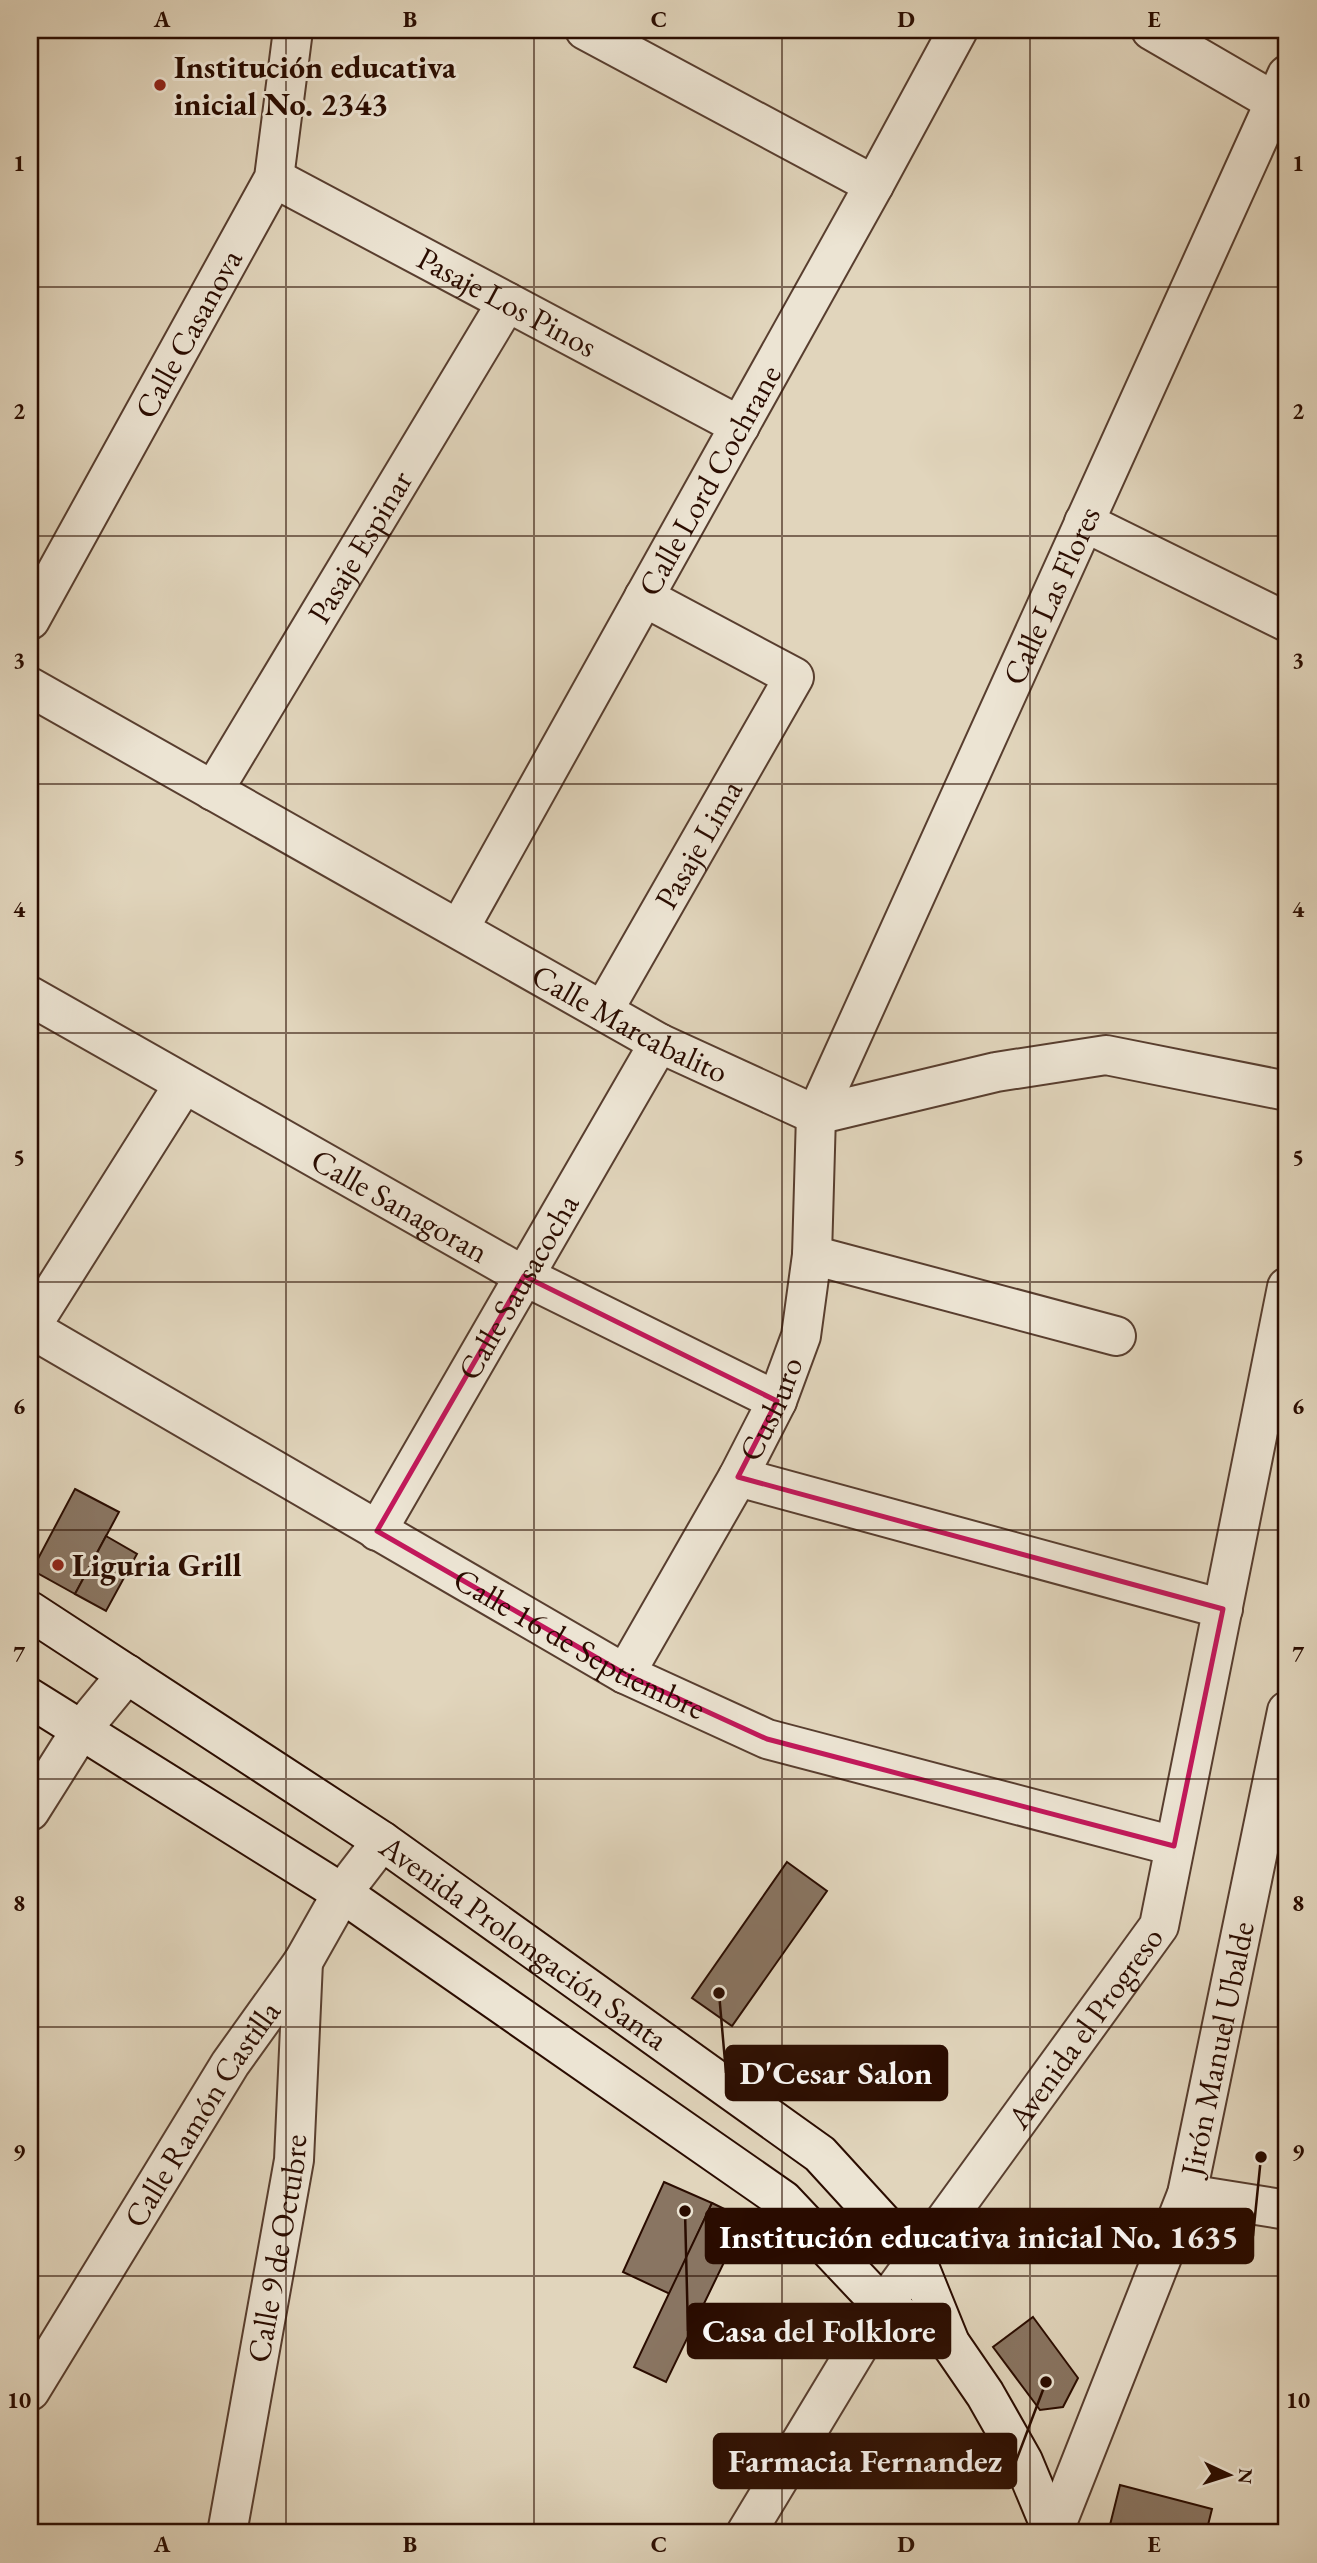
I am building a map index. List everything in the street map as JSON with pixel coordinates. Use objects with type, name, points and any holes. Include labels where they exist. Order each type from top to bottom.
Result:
[{"type":"street","name":"Calle Casanova","points":[[30,620],[274,178],[293,30]]},
{"type":"street","points":[[584,30],[874,185]]},
{"type":"street","name":"Calle Lord Cochrane","points":[[459,929],[958,30]]},
{"type":"street","points":[[1151,30],[1283,95]]},
{"type":"street","name":"Calle Las Flores","points":[[816,1115],[1084,522],[1283,95]]},
{"type":"street","name":"Pasaje Los Pinos","points":[[274,178],[740,426]]},
{"type":"street","name":"Pasaje Espinar","points":[[213,791],[507,302]]},
{"type":"street","points":[[1084,522],[1287,622]]},
{"type":"street","name":"Pasaje Lima","points":[[603,1012],[794,677],[644,597]]},
{"type":"street","name":"Calle Marcabalito","points":[[30,687],[659,1043],[816,1115]]},
{"type":"street","name":"Calle Sanagoran","points":[[30,996],[524,1276],[777,1401]]},
{"type":"street","name":"Calle Sausacocha","points":[[377,1531],[659,1043]]},
{"type":"street","points":[[816,1115],[996,1072],[1106,1055],[1287,1091]]},
{"type":"street","points":[[30,1328],[184,1084]]},
{"type":"street","name":"Cushuro","points":[[625,1674],[738,1477],[777,1401],[801,1336],[813,1255],[816,1115]]},
{"type":"street","points":[[813,1255],[1116,1336]]},
{"type":"street","name":"Avenida el Progreso","points":[[746,2533],[883,2306],[1159,1926],[1287,1287]]},
{"type":"street","name":"Calle 16 de Septiembre","points":[[30,1328],[625,1674],[767,1739],[1174,1846]]},
{"type":"street","points":[[738,1477],[1223,1608]]},
{"type":"street","name":"Avenida Prolongación Santa","points":[[30,1611],[382,1841],[820,2154],[916,2259],[950,2343],[985,2395],[1023,2461],[1053,2533]]},
{"type":"street","points":[[30,1811],[81,1730],[127,1674]]},
{"type":"street","name":"Avenida Prolongación Santa","points":[[30,1698],[342,1893],[783,2200],[883,2306],[950,2343]]},
{"type":"street","name":"Jirón Manuel Ubalde","points":[[1053,2533],[1187,2194],[1287,1711]]},
{"type":"street","name":"Calle Ramón Castilla","points":[[30,2391],[230,2064],[303,1962],[342,1893],[382,1841]]},
{"type":"street","name":"Calle 9 de Octubre","points":[[227,2533],[294,2160],[303,1962]]},
{"type":"street","points":[[1187,2194],[1287,2210]]},
{"type":"highlighted area","points":[[524,1276],[777,1401],[738,1477],[1223,1609],[1174,1846],[767,1739],[625,1674],[377,1531]]},
{"type":"building","points":[[75,1489],[119,1512],[75,1594],[32,1570]]},
{"type":"building","points":[[106,1536],[137,1554],[106,1611],[75,1594]]},
{"type":"building","points":[[787,1862],[827,1891],[732,2026],[692,1998]]},
{"type":"building","points":[[664,2182],[712,2203],[670,2294],[623,2272]]},
{"type":"building","points":[[712,2203],[745,2219],[666,2382],[634,2367]]},
{"type":"building","points":[[1033,2317],[1078,2378],[1063,2407],[1040,2410],[993,2347]]},
{"type":"building","points":[[1120,2485],[1212,2509],[1206,2533],[1108,2533]]},
{"type":"place","name":"Institución educativa inicial No. 2343","points":[[160,85]]},
{"type":"place","name":"Liguria Grill","points":[[58,1565]]},
{"type":"place","name":"D'Cesar Salon","points":[[719,1993]]},
{"type":"place","name":"Institución educativa inicial No. 1635","points":[[1261,2157]]},
{"type":"place","name":"Casa del Folklore","points":[[685,2211]]},
{"type":"place","name":"Farmacia Fernandez","points":[[1046,2382]]}]
